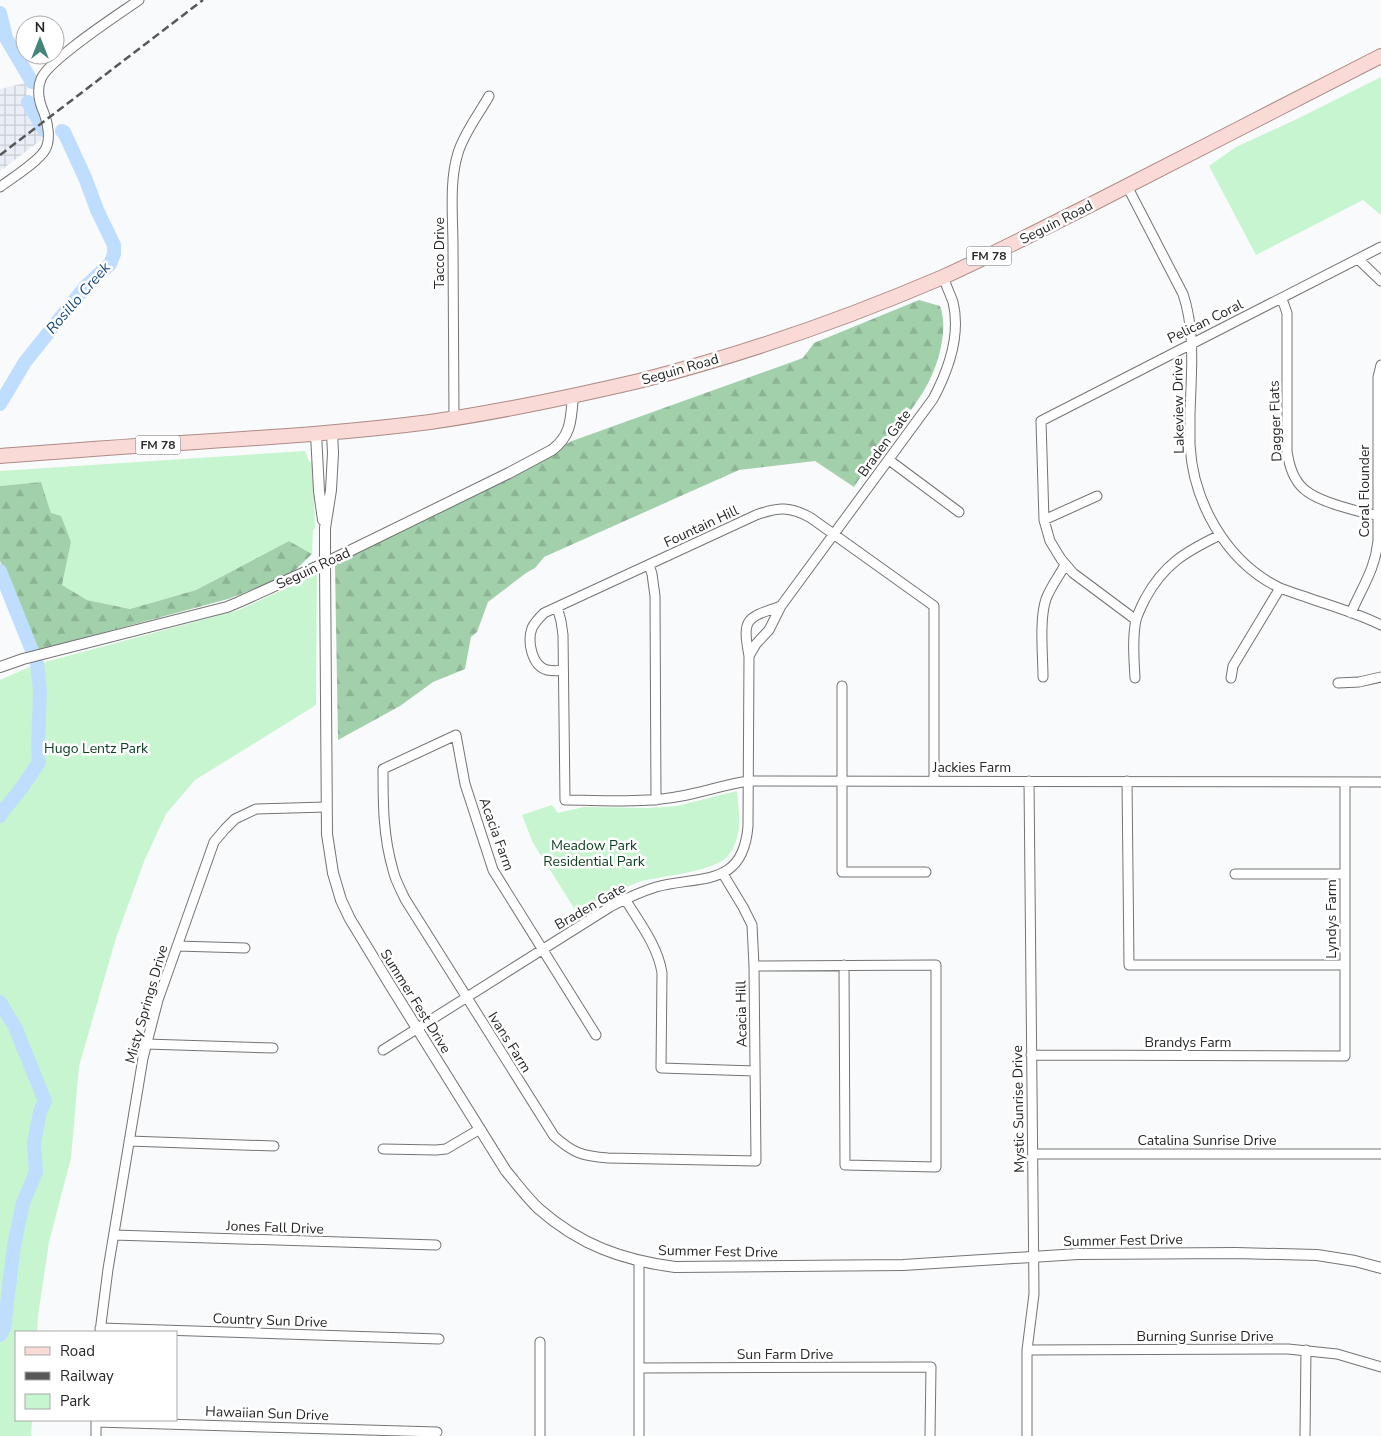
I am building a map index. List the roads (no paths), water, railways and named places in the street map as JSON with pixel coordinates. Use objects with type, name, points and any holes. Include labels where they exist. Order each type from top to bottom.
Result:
[{"type":"main road","name":"Seguin Road","points":[[0,456],[332,433],[454,418],[638,381],[759,346],[882,302],[987,257],[1381,56]]},
{"type":"street","points":[[0,187],[40,156],[46,147],[48,141],[47,124],[38,93],[41,79],[48,69],[72,48],[139,0]]},
{"type":"street","name":"Tacco Drive","points":[[454,418],[453,209],[455,167],[458,152],[489,96]]},
{"type":"street","name":"Lakeview Drive","points":[[1127,186],[1188,309],[1191,343],[1190,446],[1193,467],[1204,505],[1220,535],[1244,564],[1280,588],[1381,625]]},
{"type":"street","name":"Pelican Coral","points":[[1044,520],[1041,421],[1381,247]]},
{"type":"street","points":[[1358,259],[1381,281]]},
{"type":"street","name":"Braden Gate","points":[[749,656],[756,644],[769,630],[781,606],[889,460],[933,399],[942,383],[954,339],[955,316],[952,301],[943,277]]},
{"type":"street","name":"Dagger Flats","points":[[1282,299],[1287,313],[1287,451],[1292,474],[1301,486],[1318,499],[1366,514],[1378,515]]},
{"type":"street","name":"Coral Flounder","points":[[1351,613],[1371,573],[1378,542],[1378,377],[1381,365]]},
{"type":"street","name":"Seguin Road","points":[[0,667],[23,659],[227,607],[324,563],[509,473],[558,446],[568,434],[573,395]]},
{"type":"street","name":"Summer Fest Drive","points":[[332,433],[331,490],[325,528],[324,563],[326,807],[328,844],[333,873],[341,900],[350,919],[416,1028],[506,1171],[538,1208],[584,1240],[605,1250],[639,1261],[682,1267],[913,1264],[1088,1254],[1285,1254],[1318,1255],[1355,1261],[1381,1268]]},
{"type":"street","name":"Summer Fest Drive","points":[[316,434],[318,491],[325,528]]},
{"type":"street","points":[[889,460],[959,512]]},
{"type":"street","points":[[1097,496],[1044,520],[1046,530],[1050,541],[1065,566],[1136,620]]},
{"type":"street","name":"Fountain Hill","points":[[564,670],[546,670],[537,663],[532,650],[530,638],[532,629],[538,618],[544,613],[756,515],[782,508],[792,509],[802,512],[811,518],[934,606],[934,780]]},
{"type":"street","points":[[1135,678],[1134,646],[1136,620],[1149,592],[1166,569],[1190,551],[1220,535]]},
{"type":"street","points":[[649,565],[655,596],[656,800]]},
{"type":"street","points":[[1043,677],[1044,607],[1046,598],[1065,566]]},
{"type":"street","points":[[1231,678],[1233,666],[1280,588]]},
{"type":"street","points":[[557,606],[562,628],[564,670]]},
{"type":"street","points":[[723,874],[735,864],[747,840],[749,656],[746,627],[749,620],[755,615],[781,606]]},
{"type":"street","name":"Jackies Farm","points":[[564,670],[565,800],[656,800],[748,781],[1381,782]]},
{"type":"street","points":[[1338,683],[1381,678]]},
{"type":"street","points":[[842,686],[842,872],[926,872]]},
{"type":"street","name":"Ivans Farm","points":[[456,735],[383,769],[384,825],[387,848],[393,872],[405,899],[542,1119],[554,1136],[568,1148],[586,1156],[756,1161]]},
{"type":"street","name":"Acacia Farm","points":[[456,735],[465,784],[493,870],[596,1035]]},
{"type":"street","name":"Mystic Sunrise Drive","points":[[1027,1436],[1027,1350],[1033,1309],[1034,1256],[1029,781]]},
{"type":"street","points":[[1127,781],[1129,965],[1345,965]]},
{"type":"street","name":"Lyndys Farm","points":[[1345,782],[1345,1056]]},
{"type":"street","name":"Misty Springs Drive","points":[[100,1330],[146,1044],[158,1000],[214,842],[235,818],[256,809],[326,807]]},
{"type":"street","name":"Braden Gate","points":[[383,1050],[626,899],[656,887],[723,874]]},
{"type":"street","name":"Acacia Hill","points":[[723,874],[752,925],[756,1161]]},
{"type":"street","points":[[1235,874],[1345,874]]},
{"type":"street","points":[[626,899],[661,962],[661,1068],[755,1071]]},
{"type":"street","points":[[177,946],[245,948]]},
{"type":"street","points":[[754,966],[844,965],[936,965],[936,1167],[845,1165],[844,965]]},
{"type":"street","points":[[146,1044],[273,1048]]},
{"type":"street","name":"Brandys Farm","points":[[1031,1055],[1345,1056]]},
{"type":"street","points":[[383,1149],[446,1149],[480,1129]]},
{"type":"street","points":[[129,1142],[274,1146]]},
{"type":"street","name":"Catalina Sunrise Drive","points":[[1032,1154],[1381,1154]]},
{"type":"street","name":"Jones Fall Drive","points":[[114,1236],[436,1245]]},
{"type":"street","points":[[639,1261],[639,1436]]},
{"type":"street","name":"Country Sun Drive","points":[[100,1330],[138,1331]]},
{"type":"street","name":"Country Sun Drive","points":[[178,1332],[439,1339]]},
{"type":"street","points":[[540,1342],[540,1436]]},
{"type":"street","name":"Burning Sunrise Drive","points":[[1027,1350],[1306,1350],[1337,1354],[1381,1367]]},
{"type":"street","points":[[1306,1350],[1306,1436]]},
{"type":"street","name":"Sun Farm Drive","points":[[640,1368],[931,1367],[930,1436]]},
{"type":"street","points":[[96,1421],[96,1436]]},
{"type":"street","name":"Hawaiian Sun Drive","points":[[96,1421],[437,1432]]},
{"type":"waterway","name":"Rosillo Creek","points":[[0,13],[6,38],[32,82]]},
{"type":"waterway","name":"Rosillo Creek","points":[[28,102],[44,130]]},
{"type":"waterway","name":"Rosillo Creek","points":[[0,404],[25,362],[85,287],[110,264],[114,254],[114,245],[97,210],[86,180],[62,131]]},
{"type":"waterway","name":"Rosillo Creek","points":[[0,571],[37,663],[40,690],[39,762],[0,816]]},
{"type":"waterway","name":"Rosillo Creek","points":[[0,1002],[15,1027],[45,1101],[40,1112],[34,1143],[36,1172],[23,1203],[14,1246],[4,1328],[0,1335]]},
{"type":"railway","points":[[0,155],[203,0]]},
{"type":"park label","name":"Hugo Lentz Park","points":[[96,748]]},
{"type":"park label","name":"Meadow Park Residential Park","points":[[594,854]]}]
